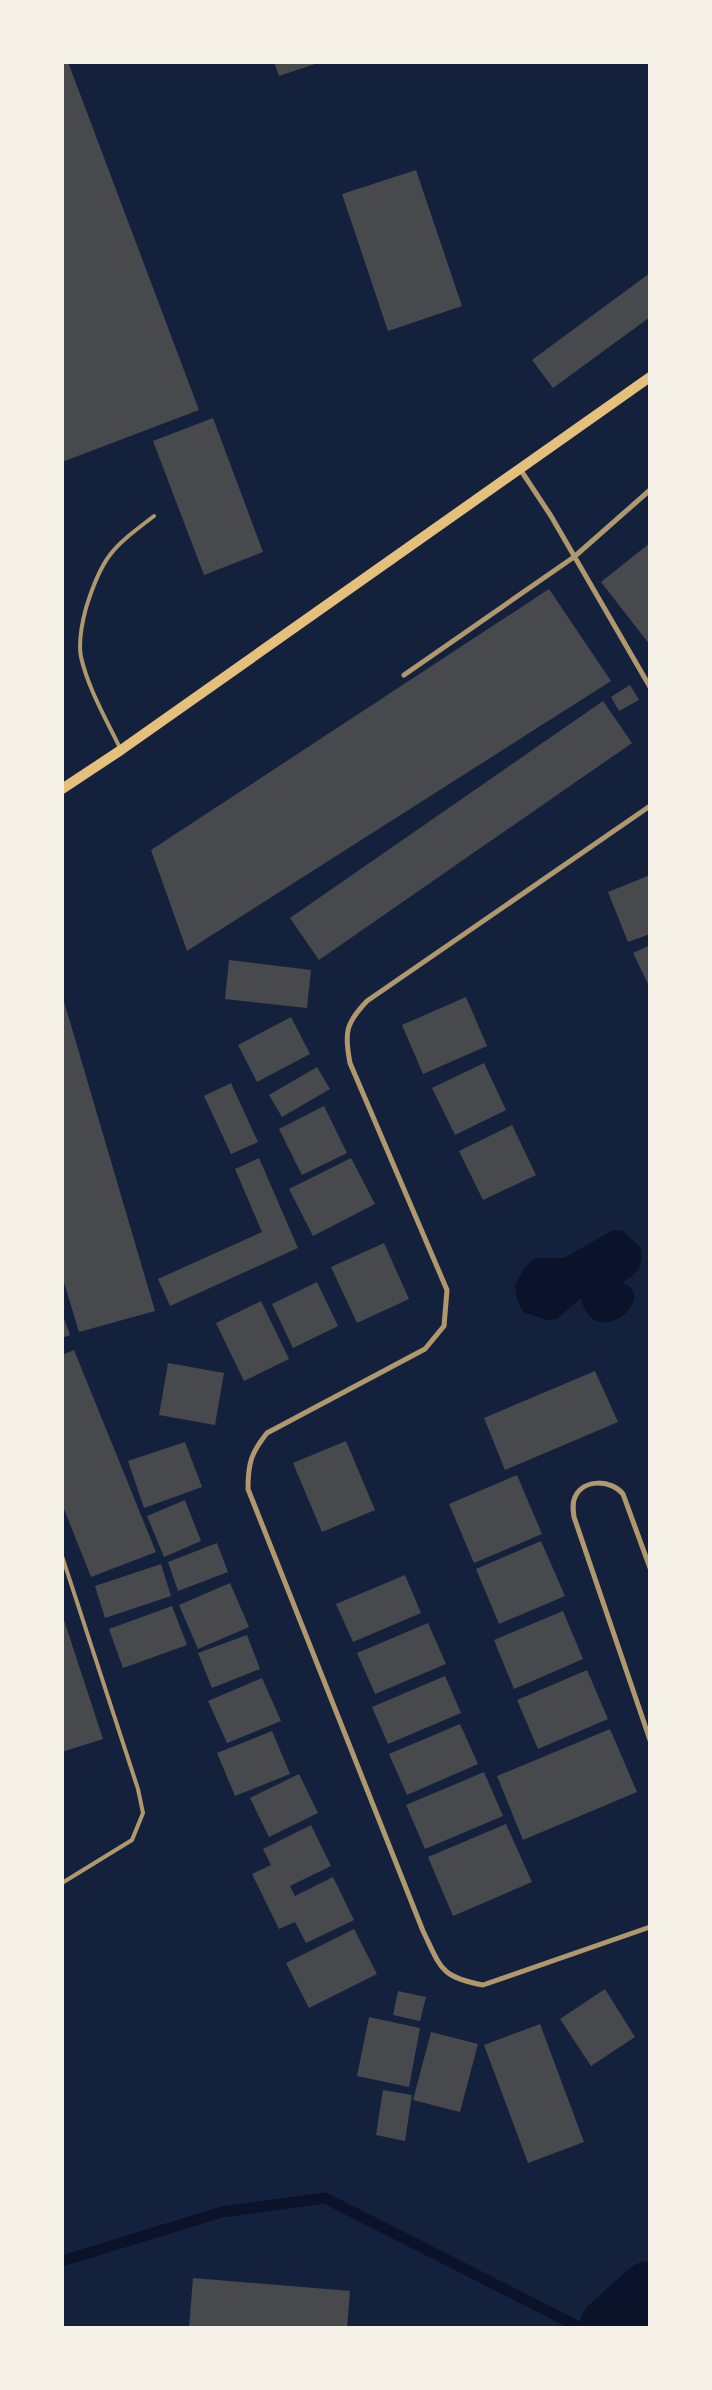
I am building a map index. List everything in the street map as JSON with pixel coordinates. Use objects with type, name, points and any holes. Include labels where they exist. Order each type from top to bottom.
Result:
[{"type":"main road","points":[[62,789],[121,750],[650,377]]},
{"type":"street","points":[[520,468],[650,687]]},
{"type":"street","points":[[404,675],[574,557],[650,490]]},
{"type":"street","points":[[650,806],[367,1001],[351,1017],[346,1042],[350,1063],[447,1290],[444,1326],[426,1349],[267,1433],[254,1450],[248,1468],[248,1489],[419,1922],[436,1960],[447,1974],[466,1982],[483,1985],[650,1927]]},
{"type":"street","points":[[650,1568],[623,1494],[618,1488],[610,1483],[601,1483],[593,1484],[578,1492],[574,1498],[574,1517],[650,1740]]},
{"type":"lane","points":[[121,750],[81,657],[80,640],[83,619],[96,576],[103,561],[120,542],[154,516]]},
{"type":"lane","points":[[62,1556],[138,1789],[143,1813],[132,1840],[62,1883]]},
{"type":"water","points":[[613,1230],[623,1231],[641,1248],[640,1264],[636,1272],[623,1282],[634,1293],[634,1301],[630,1309],[623,1316],[614,1321],[594,1320],[586,1312],[581,1298],[557,1319],[547,1320],[523,1312],[517,1299],[515,1286],[523,1270],[530,1262],[536,1258],[564,1258]]},
{"type":"building","points":[[62,62],[68,62],[199,410],[62,462]]},
{"type":"building","points":[[274,62],[318,62],[318,63],[279,76]]},
{"type":"building","points":[[416,170],[462,306],[388,331],[342,194]]},
{"type":"building","points":[[650,273],[650,317],[553,388],[532,360]]},
{"type":"building","points":[[213,418],[263,552],[204,575],[153,441]]},
{"type":"building","points":[[650,543],[650,645],[601,582]]},
{"type":"building","points":[[549,589],[611,681],[187,951],[151,850]]},
{"type":"building","points":[[630,685],[639,700],[619,711],[611,697]]},
{"type":"building","points":[[603,701],[632,743],[319,960],[290,918]]},
{"type":"building","points":[[650,875],[650,934],[628,942],[608,892]]},
{"type":"building","points":[[650,945],[650,988],[633,953]]},
{"type":"building","points":[[229,960],[311,970],[307,1008],[225,999]]},
{"type":"building","points":[[466,997],[487,1046],[423,1074],[402,1025]]},
{"type":"building","points":[[63,998],[155,1311],[79,1332],[62,1276]]},
{"type":"building","points":[[291,1017],[310,1054],[257,1082],[238,1045]]},
{"type":"building","points":[[484,1063],[506,1110],[455,1135],[432,1088]]},
{"type":"building","points":[[317,1067],[330,1089],[282,1117],[269,1095]]},
{"type":"building","points":[[231,1083],[258,1142],[231,1154],[204,1096]]},
{"type":"building","points":[[324,1106],[347,1153],[302,1175],[279,1129]]},
{"type":"building","points":[[512,1125],[536,1175],[483,1200],[459,1151]]},
{"type":"building","points":[[259,1158],[298,1248],[170,1306],[158,1279],[262,1232],[235,1169]]},
{"type":"building","points":[[351,1158],[375,1204],[313,1236],[289,1189]]},
{"type":"building","points":[[384,1243],[409,1299],[357,1323],[331,1267]]},
{"type":"building","points":[[317,1282],[338,1326],[293,1348],[272,1304]]},
{"type":"building","points":[[261,1301],[289,1359],[244,1381],[216,1323]]},
{"type":"building","points":[[62,1313],[70,1335],[62,1338]]},
{"type":"building","points":[[74,1350],[156,1552],[91,1577],[62,1504],[62,1355]]},
{"type":"building","points":[[168,1363],[224,1373],[215,1425],[159,1415]]},
{"type":"building","points":[[595,1371],[618,1422],[505,1470],[484,1418]]},
{"type":"building","points":[[346,1441],[375,1510],[322,1532],[293,1463]]},
{"type":"building","points":[[185,1442],[202,1487],[144,1508],[128,1461]]},
{"type":"building","points":[[517,1475],[542,1534],[474,1563],[449,1504]]},
{"type":"building","points":[[185,1500],[201,1541],[164,1557],[147,1516]]},
{"type":"building","points":[[541,1541],[565,1596],[499,1624],[476,1569]]},
{"type":"building","points":[[217,1543],[228,1572],[178,1591],[168,1562]]},
{"type":"building","points":[[161,1564],[171,1596],[105,1618],[95,1586]]},
{"type":"building","points":[[405,1575],[421,1613],[353,1642],[336,1604]]},
{"type":"building","points":[[230,1583],[249,1627],[198,1649],[179,1605]]},
{"type":"building","points":[[172,1606],[187,1645],[123,1668],[109,1629]]},
{"type":"building","points":[[563,1611],[583,1659],[514,1689],[494,1640]]},
{"type":"building","points":[[62,1618],[103,1739],[62,1752]]},
{"type":"building","points":[[428,1623],[446,1664],[375,1694],[357,1653]]},
{"type":"building","points":[[247,1635],[260,1669],[212,1688],[198,1653]]},
{"type":"building","points":[[587,1670],[608,1719],[538,1749],[517,1700]]},
{"type":"building","points":[[445,1676],[461,1713],[388,1744],[372,1707]]},
{"type":"building","points":[[262,1678],[281,1721],[227,1743],[208,1701]]},
{"type":"building","points":[[460,1724],[478,1764],[407,1795],[389,1754]]},
{"type":"building","points":[[610,1729],[637,1792],[523,1840],[497,1776]]},
{"type":"building","points":[[272,1731],[290,1774],[235,1796],[217,1753]]},
{"type":"building","points":[[484,1772],[503,1816],[425,1849],[406,1805]]},
{"type":"building","points":[[299,1774],[318,1813],[269,1837],[250,1798]]},
{"type":"building","points":[[506,1824],[532,1882],[453,1916],[428,1857]]},
{"type":"building","points":[[311,1825],[331,1866],[290,1886],[295,1896],[333,1877],[354,1920],[306,1943],[295,1922],[279,1929],[252,1874],[271,1865],[263,1849]]},
{"type":"building","points":[[354,1929],[377,1974],[309,2008],[286,1963]]},
{"type":"building","points":[[605,1989],[635,2037],[591,2066],[560,2019]]},
{"type":"building","points":[[398,1991],[426,1997],[420,2021],[393,2015]]},
{"type":"building","points":[[369,2017],[420,2028],[409,2087],[357,2076]]},
{"type":"building","points":[[540,2024],[584,2142],[528,2163],[484,2045]]},
{"type":"building","points":[[431,2032],[478,2044],[460,2112],[413,2100]]},
{"type":"building","points":[[383,2090],[412,2095],[405,2141],[376,2135]]},
{"type":"building","points":[[193,2278],[350,2291],[347,2328],[189,2328]]},
{"type":"waterway","points":[[62,2261],[222,2212],[325,2198],[581,2328]]},
{"type":"waterway","points":[[611,2328],[650,2293]]}]
